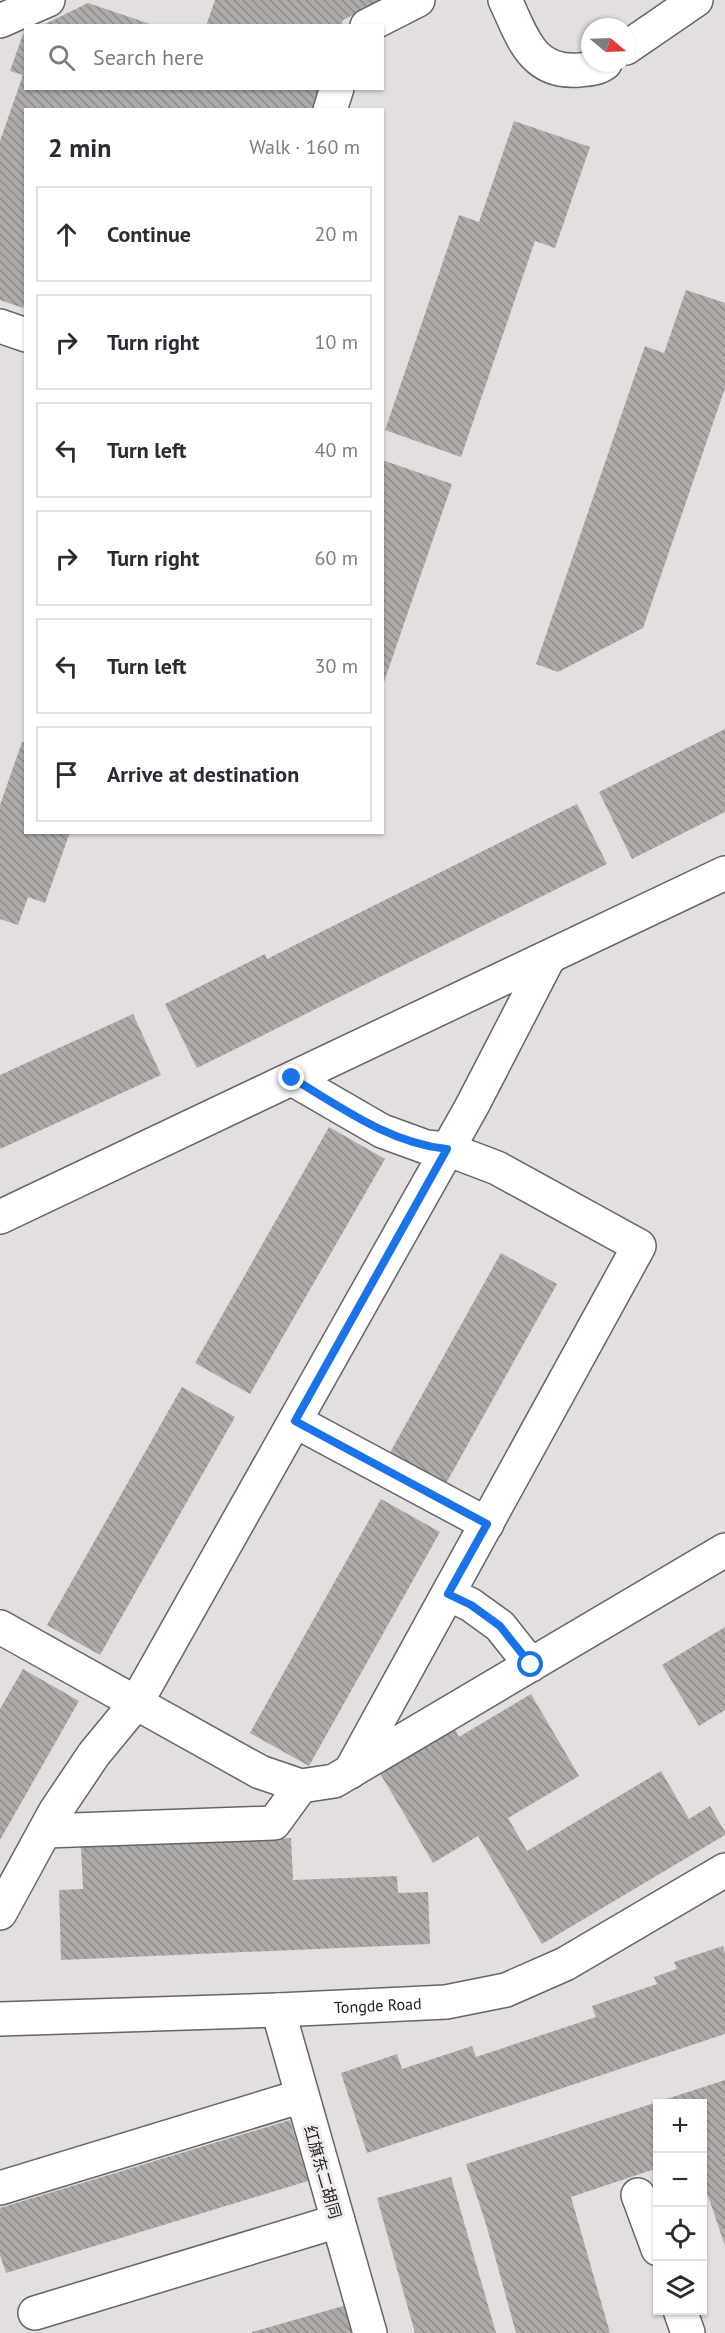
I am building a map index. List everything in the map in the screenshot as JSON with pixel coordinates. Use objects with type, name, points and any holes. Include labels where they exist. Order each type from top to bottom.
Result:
[{"type":"street","points":[[0,21],[48,0]]},
{"type":"street","points":[[372,24],[418,0]]},
{"type":"street","points":[[505,0],[527,45],[538,60],[568,71],[581,70]]},
{"type":"street","points":[[635,42],[696,0]]},
{"type":"street","points":[[331,108],[336,90]]},
{"type":"street","points":[[0,326],[24,334]]},
{"type":"street","points":[[0,1217],[725,873]]},
{"type":"street","points":[[0,1914],[45,1831],[94,1754],[136,1703],[447,1149],[549,957]]},
{"type":"street","points":[[292,1078],[382,1131],[426,1147],[447,1149],[497,1168],[639,1246],[350,1772]]},
{"type":"street","points":[[295,1421],[487,1524]]},
{"type":"street","points":[[0,1628],[260,1772],[301,1786],[334,1781],[725,1550]]},
{"type":"street","points":[[448,1594],[471,1605],[500,1626],[531,1665]]},
{"type":"street","points":[[45,1831],[274,1823],[301,1786]]},
{"type":"street","name":"Tongde Road","points":[[0,2019],[446,2002],[506,1990],[565,1964],[725,1870]]},
{"type":"street","name":"红旗东二胡同","points":[[278,2010],[370,2333]]},
{"type":"street","points":[[0,2188],[302,2096]]},
{"type":"street","points":[[638,2195],[653,2237]]},
{"type":"street","points":[[35,2313],[338,2221]]},
{"type":"street","points":[[682,2315],[688,2333]]},
{"type":"building","points":[[215,0],[383,0],[343,20],[342,24],[207,24]]},
{"type":"building","points":[[88,3],[150,24],[45,24]]},
{"type":"building","points":[[23,34],[24,90],[318,90],[313,108],[24,108],[23,308],[0,300],[0,141],[23,75],[10,71]]},
{"type":"building","points":[[514,121],[590,147],[555,248],[535,241],[461,457],[385,430],[459,215],[479,222]]},
{"type":"building","points":[[686,290],[725,303],[725,388],[643,628],[558,672],[536,664],[645,346],[664,353]]},
{"type":"building","points":[[384,461],[452,484],[384,682]]},
{"type":"building","points":[[725,729],[725,812],[632,859],[599,792]]},
{"type":"building","points":[[22,742],[24,742],[24,834],[69,834],[45,903],[28,897],[18,925],[0,919],[0,805]]},
{"type":"building","points":[[577,804],[607,864],[197,1068],[165,1004],[265,954],[267,959]]},
{"type":"building","points":[[133,1014],[161,1075],[0,1149],[0,1075]]},
{"type":"building","points":[[329,1127],[385,1159],[250,1394],[195,1363]]},
{"type":"building","points":[[501,1253],[557,1284],[443,1489],[387,1458]]},
{"type":"building","points":[[182,1387],[235,1417],[100,1655],[47,1625]]},
{"type":"building","points":[[381,1499],[440,1532],[309,1766],[250,1733]]},
{"type":"building","points":[[725,1627],[725,1710],[699,1726],[662,1665]]},
{"type":"building","points":[[23,1669],[79,1701],[0,1840],[0,1709]]},
{"type":"building","points":[[531,1694],[579,1776],[508,1818],[527,1851],[661,1771],[689,1819],[710,1806],[725,1832],[725,1835],[542,1944],[478,1836],[433,1863],[378,1770],[453,1726],[459,1737]]},
{"type":"building","points":[[291,1838],[293,1880],[397,1876],[398,1893],[428,1892],[430,1944],[61,1960],[59,1890],[83,1889],[81,1847]]},
{"type":"building","points":[[723,1946],[725,1953],[725,2034],[367,2153],[341,2073],[397,2054],[402,2069],[472,2046],[476,2057],[596,2017],[592,2006],[657,1984],[654,1977],[677,1969],[674,1962]]},
{"type":"building","points":[[725,2080],[725,2246],[707,2193],[707,2099],[666,2099]]},
{"type":"building","points":[[653,2103],[653,2170],[571,2197],[610,2333],[516,2333],[486,2224],[466,2164]]},
{"type":"building","points":[[290,2120],[308,2181],[6,2273],[0,2255],[0,2208]]},
{"type":"building","points":[[451,2177],[496,2333],[415,2333],[377,2198]]},
{"type":"building","points":[[350,2304],[358,2333],[252,2333],[252,2332]]},
{"type":"route","points":[[292,1078],[382,1131],[426,1147],[447,1149],[295,1421],[487,1524],[448,1594],[471,1605],[500,1626],[531,1665]]}]
